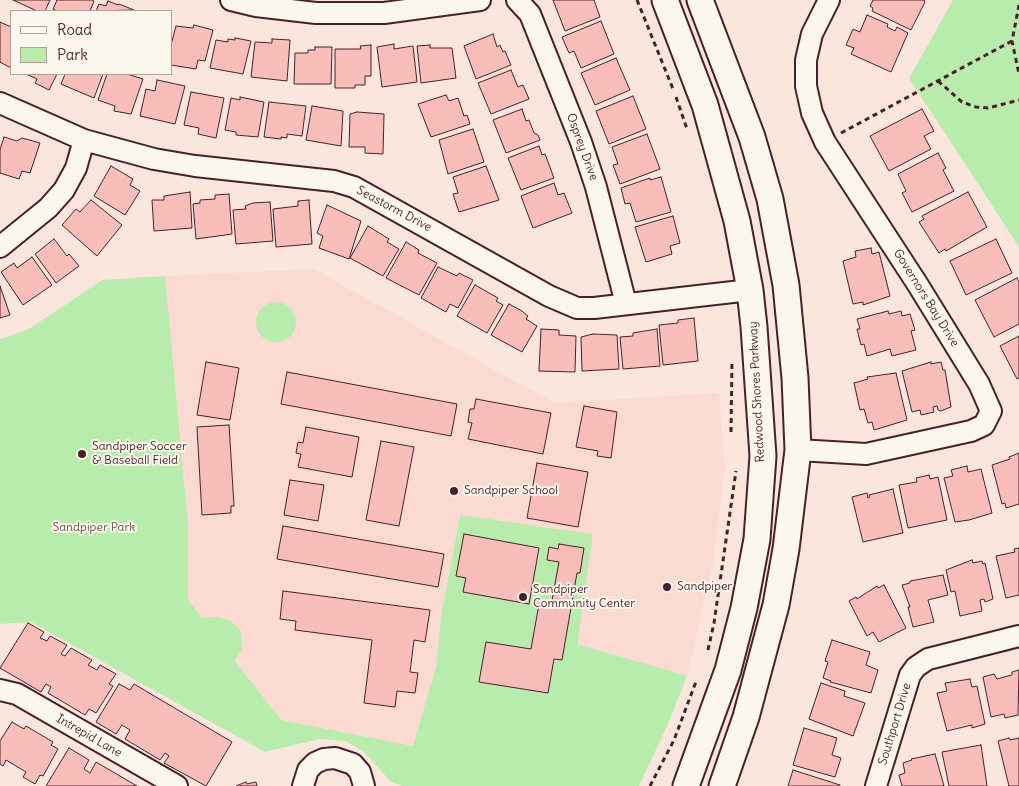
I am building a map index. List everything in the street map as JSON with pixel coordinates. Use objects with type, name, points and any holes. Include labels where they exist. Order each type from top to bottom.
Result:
[{"type":"main road","name":"Redwood Shores Parkway","points":[[665,0],[705,105],[737,221],[750,290],[763,456],[757,539],[744,608],[728,670],[686,786]]},
{"type":"main road","points":[[700,0],[752,137],[770,199],[786,285],[795,378],[798,450],[784,558],[764,658],[722,786]]},
{"type":"main road","points":[[763,456],[773,461],[786,474],[793,489]]},
{"type":"street","points":[[231,0],[256,6],[316,13],[365,13],[436,8],[480,0]]},
{"type":"street","name":"Osprey Drive","points":[[517,0],[530,14],[581,142],[596,187],[626,304]]},
{"type":"street","name":"Governors Bay Drive","points":[[798,450],[866,454],[971,431],[984,425],[991,410],[979,384],[918,285],[825,142],[809,103],[806,67],[812,34],[829,0]]},
{"type":"street","name":"Seastorm Drive","points":[[0,103],[84,140],[154,159],[195,166],[334,181],[354,187],[549,296],[577,308],[750,290]]},
{"type":"street","points":[[0,247],[48,208],[64,190],[76,168],[84,140]]},
{"type":"street","name":"Southport Drive","points":[[876,786],[912,671],[921,662],[1019,636]]},
{"type":"street","name":"Intrepid Lane","points":[[0,690],[17,694],[176,786]]},
{"type":"street","points":[[303,786],[308,770],[315,763],[324,759],[334,758],[353,764],[360,772],[364,786]]},
{"type":"path","points":[[637,0],[676,97],[688,133]]},
{"type":"path","points":[[1019,5],[1012,41],[1019,74]]},
{"type":"path","points":[[825,142],[1012,41]]},
{"type":"path","points":[[938,81],[962,102],[976,107],[988,108],[1019,100]]},
{"type":"path","points":[[731,432],[732,358]]},
{"type":"path","points":[[708,650],[716,614],[736,471]]},
{"type":"path","points":[[650,786],[674,740],[697,679]]},
{"type":"shaded area","name":"Sandpiper School","points":[[314,269],[554,403],[719,393],[725,467],[714,559],[687,676],[577,644],[460,515],[441,617],[436,667],[413,746],[281,720],[188,599],[188,523],[165,276]]},
{"type":"green space","points":[[953,0],[1019,0],[1019,247],[909,78]]},
{"type":"green space","name":"Sandpiper Park","points":[[165,276],[188,523],[188,599],[202,618],[216,617],[230,620],[241,631],[242,648],[235,661],[281,720],[413,746],[436,667],[441,617],[460,515],[593,534],[577,644],[687,676],[668,724],[639,786],[402,786],[391,782],[364,752],[346,741],[319,739],[265,752],[31,622],[0,624],[0,339],[29,329],[102,280]]},
{"type":"green space","points":[[280,302],[287,305],[293,311],[296,322],[295,330],[287,339],[280,342],[272,342],[265,339],[257,330],[256,318],[259,311],[268,303]]},
{"type":"building","points":[[13,0],[50,0],[45,10],[35,10]]},
{"type":"building","points":[[57,0],[94,1],[90,10],[53,9]]},
{"type":"building","points":[[553,0],[594,0],[600,17],[565,31]]},
{"type":"building","points":[[873,0],[924,0],[925,2],[911,30],[872,11],[873,8],[870,6]]},
{"type":"building","points":[[108,1],[134,10],[96,10],[99,4],[106,6]]},
{"type":"building","points":[[867,15],[888,24],[887,27],[895,31],[897,27],[908,33],[891,72],[851,54],[854,48],[846,45],[853,29],[860,32]]},
{"type":"building","points":[[601,21],[614,54],[581,68],[574,51],[569,53],[562,37]]},
{"type":"building","points":[[0,22],[10,27],[10,67],[0,62]]},
{"type":"building","points":[[194,25],[213,30],[205,61],[198,60],[196,69],[172,65],[172,41],[176,26],[193,28]]},
{"type":"building","points":[[493,34],[497,47],[500,45],[503,52],[505,51],[511,65],[476,79],[464,46]]},
{"type":"building","points":[[235,38],[251,41],[243,74],[210,68],[216,40],[228,42],[228,39],[235,40]]},
{"type":"building","points":[[272,39],[290,40],[287,81],[251,77],[255,42],[272,43]]},
{"type":"building","points":[[394,44],[394,49],[413,46],[417,82],[382,87],[377,47]]},
{"type":"building","points":[[371,45],[371,76],[365,76],[365,85],[355,85],[355,88],[335,88],[335,49],[361,49],[360,46]]},
{"type":"building","points":[[430,45],[430,48],[452,48],[456,78],[421,83],[417,46]]},
{"type":"building","points":[[315,47],[332,47],[331,84],[294,84],[295,53],[308,53],[308,50],[315,50]]},
{"type":"building","points":[[616,58],[630,90],[595,105],[581,73]]},
{"type":"building","points":[[511,70],[518,87],[523,85],[529,99],[491,114],[478,83]]},
{"type":"building","points":[[28,75],[56,75],[49,90],[35,83],[37,79]]},
{"type":"building","points":[[65,75],[103,75],[94,98],[61,84]]},
{"type":"building","points":[[107,75],[130,75],[143,79],[131,114],[114,111],[115,106],[98,100]]},
{"type":"building","points":[[157,80],[185,86],[175,124],[140,116],[146,89],[155,91]]},
{"type":"building","points":[[191,92],[224,98],[216,138],[198,134],[199,128],[184,125]]},
{"type":"building","points":[[446,95],[449,101],[458,98],[464,116],[467,115],[470,124],[431,137],[418,104]]},
{"type":"building","points":[[633,96],[646,129],[609,144],[596,111]]},
{"type":"building","points":[[240,97],[264,102],[258,137],[236,135],[236,132],[225,130],[231,98],[240,100]]},
{"type":"building","points":[[269,102],[306,106],[302,136],[287,134],[287,138],[281,137],[281,139],[264,137]]},
{"type":"building","points":[[312,106],[343,111],[341,146],[306,140]]},
{"type":"building","points":[[522,109],[526,121],[529,120],[534,133],[538,135],[540,140],[506,153],[493,120]]},
{"type":"building","points":[[922,109],[934,131],[924,136],[931,149],[889,171],[870,136]]},
{"type":"building","points":[[357,112],[384,114],[383,154],[365,153],[365,147],[349,147],[350,114]]},
{"type":"building","points":[[473,129],[484,162],[448,174],[439,140]]},
{"type":"building","points":[[647,134],[660,169],[620,184],[613,165],[618,164],[612,147]]},
{"type":"building","points":[[4,137],[17,141],[22,138],[40,143],[30,173],[22,171],[19,179],[0,173],[0,150]]},
{"type":"building","points":[[539,146],[542,155],[545,154],[554,178],[521,190],[508,158]]},
{"type":"building","points":[[938,153],[946,168],[943,170],[954,191],[912,212],[902,193],[906,191],[898,174]]},
{"type":"building","points":[[111,166],[133,179],[130,185],[140,191],[125,215],[94,196]]},
{"type":"building","points":[[486,166],[499,200],[459,212],[453,194],[458,193],[453,177]]},
{"type":"building","points":[[661,177],[671,212],[636,222],[630,203],[625,204],[621,188],[650,178],[650,180]]},
{"type":"building","points":[[554,183],[558,195],[564,193],[572,213],[533,228],[521,196]]},
{"type":"building","points":[[190,192],[192,228],[154,231],[152,200],[164,200],[164,196]]},
{"type":"building","points":[[968,192],[987,227],[946,251],[945,249],[939,253],[919,222],[924,219],[922,216]]},
{"type":"building","points":[[229,194],[232,234],[196,239],[193,204],[200,203],[200,200],[215,199],[215,195]]},
{"type":"building","points":[[91,200],[122,225],[97,256],[62,225],[76,209],[80,212]]},
{"type":"building","points":[[309,200],[312,244],[276,247],[273,209],[298,206],[298,201]]},
{"type":"building","points":[[270,202],[273,241],[236,244],[233,210],[246,209],[245,206],[253,203]]},
{"type":"building","points":[[327,205],[361,221],[349,259],[319,248],[323,236],[317,233]]},
{"type":"building","points":[[673,216],[680,243],[670,246],[672,254],[646,262],[635,227]]},
{"type":"building","points":[[368,226],[389,239],[387,242],[399,249],[383,276],[350,258]]},
{"type":"building","points":[[54,239],[67,256],[69,254],[79,266],[56,283],[35,254]]},
{"type":"building","points":[[996,239],[1012,273],[966,295],[950,261]]},
{"type":"building","points":[[406,242],[419,250],[418,253],[437,263],[419,295],[386,278]]},
{"type":"building","points":[[871,248],[872,254],[879,252],[890,296],[863,305],[863,302],[853,304],[843,261],[856,257],[855,251]]},
{"type":"building","points":[[32,257],[52,285],[23,305],[1,272],[14,263],[17,268]]},
{"type":"building","points":[[438,267],[457,276],[459,273],[473,280],[458,308],[450,304],[446,312],[421,298]]},
{"type":"building","points":[[1017,278],[1019,282],[1019,324],[994,337],[975,300]]},
{"type":"building","points":[[475,285],[498,298],[496,301],[503,305],[487,333],[457,316]]},
{"type":"building","points":[[0,286],[10,315],[0,318]]},
{"type":"building","points":[[509,304],[522,311],[528,316],[526,319],[537,326],[522,352],[491,335]]},
{"type":"building","points":[[888,311],[889,314],[901,311],[902,316],[910,314],[915,330],[911,331],[916,350],[892,356],[890,349],[867,356],[864,344],[861,345],[857,329],[860,329],[857,319]]},
{"type":"building","points":[[694,318],[698,361],[663,365],[659,325],[678,323],[678,320]]},
{"type":"building","points":[[541,329],[559,330],[559,335],[576,336],[575,372],[539,371]]},
{"type":"building","points":[[657,329],[660,366],[623,369],[620,337],[633,336],[633,333]]},
{"type":"building","points":[[593,334],[617,335],[619,369],[582,371],[581,337]]},
{"type":"building","points":[[1019,336],[1019,378],[1017,379],[1000,346]]},
{"type":"building","points":[[206,362],[239,368],[230,420],[197,415]]},
{"type":"building","points":[[931,362],[931,364],[941,362],[943,370],[945,370],[951,407],[941,411],[938,410],[937,406],[933,407],[934,412],[921,415],[920,410],[912,412],[902,371]]},
{"type":"building","points":[[287,372],[457,404],[451,436],[281,404]]},
{"type":"building","points":[[896,373],[907,420],[874,430],[872,422],[868,423],[864,409],[860,410],[854,383],[868,379],[867,377]]},
{"type":"building","points":[[476,399],[551,413],[543,454],[468,439],[472,423],[468,422],[470,409],[474,409]]},
{"type":"building","points":[[584,406],[617,412],[611,458],[597,456],[598,451],[576,447]]},
{"type":"building","points":[[229,425],[234,506],[231,506],[231,513],[202,515],[197,427]]},
{"type":"building","points":[[306,427],[359,437],[352,477],[298,467],[301,454],[296,453],[298,442],[303,443]]},
{"type":"building","points":[[381,441],[414,447],[399,526],[366,520]]},
{"type":"building","points":[[1019,453],[1019,504],[1006,508],[1005,503],[1002,504],[992,465],[1010,459],[1009,457]]},
{"type":"building","points":[[537,463],[588,472],[578,527],[527,518]]},
{"type":"building","points":[[967,466],[968,472],[981,469],[992,513],[955,522],[944,478],[953,476],[951,470]]},
{"type":"building","points":[[929,475],[930,479],[938,477],[947,520],[908,528],[899,485],[917,482],[916,478]]},
{"type":"building","points":[[290,480],[324,485],[318,521],[284,515]]},
{"type":"building","points":[[893,489],[903,533],[863,542],[852,497],[867,493],[868,498],[870,497],[869,495]]},
{"type":"building","points":[[283,526],[444,554],[438,587],[277,559]]},
{"type":"building","points":[[464,534],[539,548],[529,604],[463,592],[466,578],[456,576]]},
{"type":"building","points":[[559,544],[584,548],[580,573],[577,573],[562,660],[554,659],[548,693],[479,682],[486,642],[531,649],[539,604],[551,606],[559,562],[547,560],[549,547],[558,549]]},
{"type":"building","points":[[1019,548],[1019,595],[1006,598],[996,556],[1015,552],[1014,549]]},
{"type":"building","points":[[972,560],[973,563],[982,561],[983,564],[985,563],[993,599],[985,602],[984,599],[980,600],[982,611],[960,616],[955,591],[951,592],[946,570]]},
{"type":"building","points":[[943,575],[948,595],[928,600],[934,622],[913,627],[908,607],[910,607],[902,585],[910,583],[910,581]]},
{"type":"building","points":[[884,585],[906,628],[879,642],[873,632],[867,636],[849,601],[856,597],[857,599],[877,586],[878,588]]},
{"type":"building","points":[[283,591],[430,610],[425,642],[414,640],[410,672],[418,673],[415,693],[397,691],[395,707],[364,703],[372,640],[295,630],[296,621],[280,619]]},
{"type":"building","points":[[28,623],[44,632],[40,638],[47,641],[50,636],[67,645],[61,654],[65,656],[71,648],[92,660],[88,665],[97,670],[100,665],[116,674],[109,684],[113,686],[96,713],[89,709],[85,715],[48,693],[51,687],[46,684],[41,692],[0,668]]},
{"type":"building","points":[[832,640],[870,652],[866,665],[878,670],[871,693],[830,682],[823,678],[828,662],[825,661]]},
{"type":"building","points":[[1019,670],[1018,715],[1005,718],[1004,714],[991,717],[983,677],[994,674],[997,679],[1012,675],[1012,672]]},
{"type":"building","points":[[970,679],[972,687],[977,686],[985,724],[972,728],[972,725],[947,731],[937,693],[947,691],[945,683]]},
{"type":"building","points":[[821,683],[845,691],[844,696],[865,703],[853,736],[809,719]]},
{"type":"building","points":[[119,684],[130,690],[134,684],[232,742],[206,786],[164,763],[169,756],[165,753],[160,760],[125,739],[130,730],[122,725],[116,734],[96,722]]},
{"type":"building","points":[[12,722],[24,729],[26,726],[53,742],[51,745],[58,749],[43,776],[40,775],[35,784],[23,777],[26,772],[6,760],[3,766],[0,764],[0,741]]},
{"type":"building","points":[[804,728],[837,738],[832,755],[841,758],[835,777],[793,765]]},
{"type":"building","points":[[1009,738],[1010,740],[1019,738],[1019,786],[1009,786],[998,741]]},
{"type":"building","points":[[981,745],[987,786],[949,786],[942,752]]},
{"type":"building","points":[[69,748],[89,760],[84,769],[90,773],[96,762],[137,786],[46,786]]},
{"type":"building","points":[[935,754],[944,786],[902,786],[899,775],[905,773],[903,763],[911,759]]},
{"type":"building","points":[[793,770],[840,785],[840,786],[788,786]]},
{"type":"building","points":[[246,782],[247,784],[256,782],[257,786],[236,786]]},
{"type":"place","name":"Sandpiper Soccer & Baseball Field","points":[[82,454]]},
{"type":"place","name":"Sandpiper School","points":[[454,491]]},
{"type":"place","name":"Sandpiper","points":[[667,587]]},
{"type":"place","name":"Sandpiper Community Center","points":[[523,597]]}]
